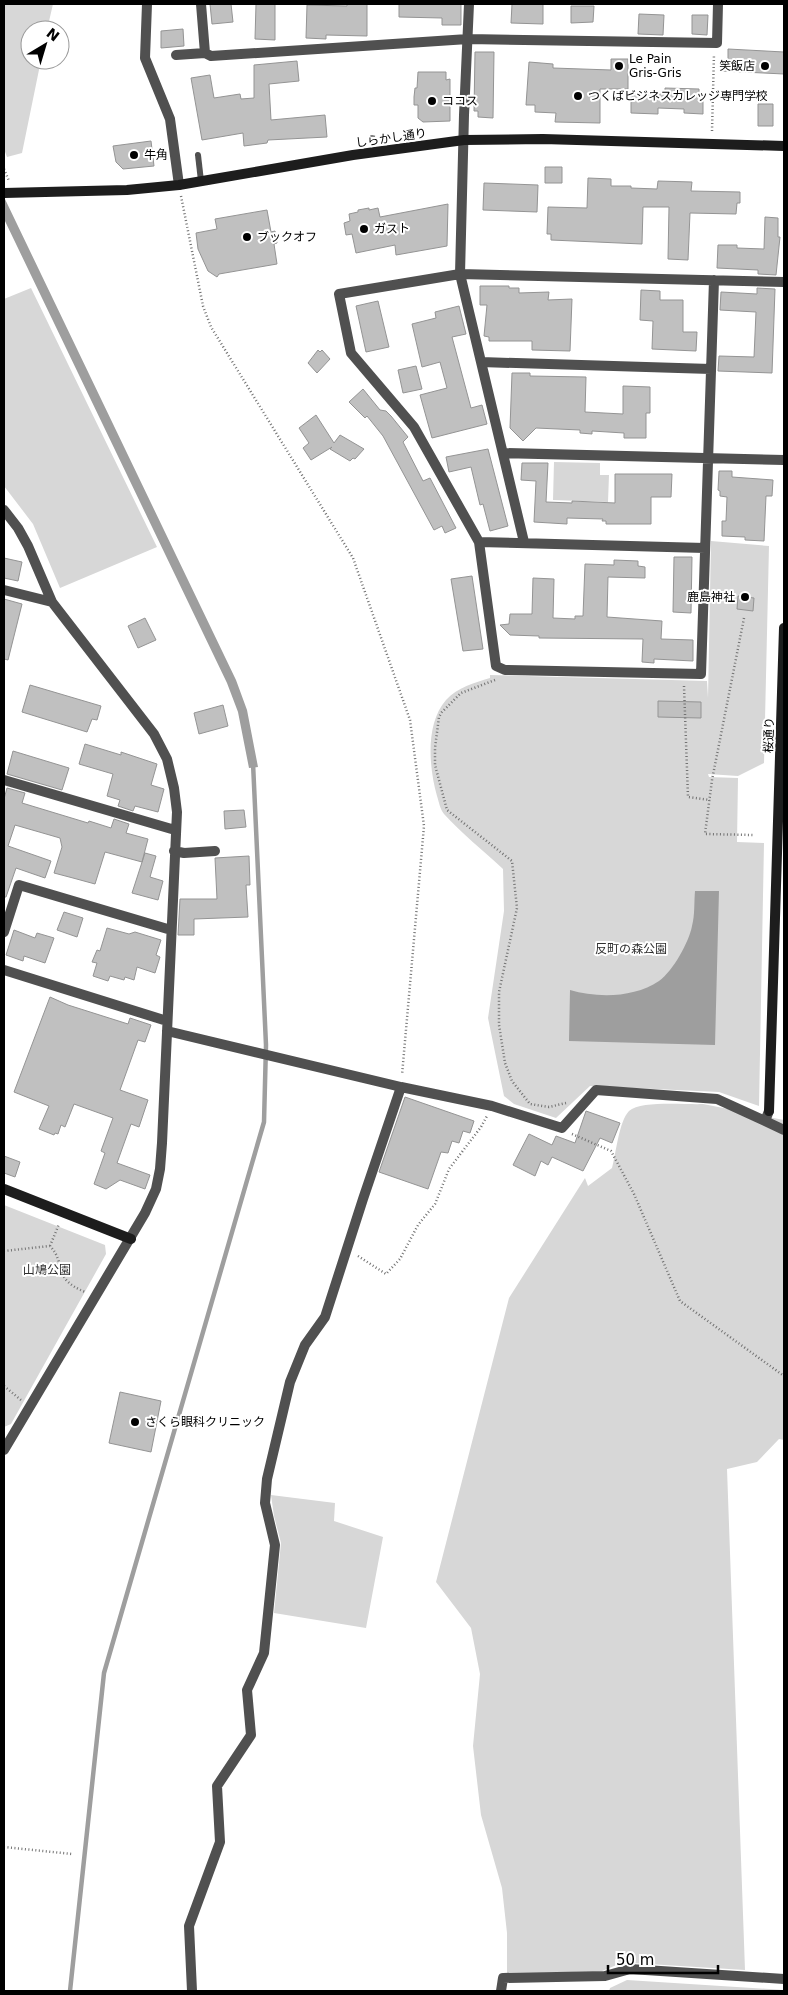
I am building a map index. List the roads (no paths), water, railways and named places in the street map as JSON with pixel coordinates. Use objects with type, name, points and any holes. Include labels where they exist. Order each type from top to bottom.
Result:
[{"type":"street","points":[[147,4],[145,58],[170,119],[179,185]]},
{"type":"street","points":[[201,4],[205,53]]},
{"type":"street","points":[[469,4],[460,274],[524,542]]},
{"type":"street","points":[[176,55],[205,53],[211,56],[468,39],[717,43],[718,4]]},
{"type":"street","name":"しらかし通り","points":[[4,193],[102,192],[179,185],[353,155],[464,140],[543,139],[784,146]]},
{"type":"street","points":[[714,280],[701,674],[505,670],[496,666],[479,542],[414,427],[351,353],[339,294],[460,274],[714,280],[784,282]]},
{"type":"street","points":[[482,362],[711,369]]},
{"type":"street","points":[[503,453],[784,460]]},
{"type":"street","points":[[4,510],[18,528],[28,546],[52,602],[154,734],[168,759],[177,812],[160,1170],[156,1189],[132,1239],[30,1406],[7,1437],[4,1450]]},
{"type":"street","points":[[479,542],[705,548]]},
{"type":"street","points":[[4,590],[52,602]]},
{"type":"street","name":"桜通り","points":[[767,1116],[781,837],[784,628]]},
{"type":"street","points":[[4,780],[175,830]]},
{"type":"street","points":[[174,851],[215,851]]},
{"type":"street","points":[[4,932],[19,885],[171,930]]},
{"type":"street","points":[[4,970],[167,1026],[256,1052],[401,1087],[492,1106],[562,1128],[596,1090],[717,1100],[767,1116],[784,1130]]},
{"type":"street","points":[[192,1991],[189,1926],[220,1842],[217,1786],[251,1735],[247,1690],[264,1654],[275,1545],[265,1503],[266,1479],[290,1382],[305,1345],[325,1317],[401,1087]]},
{"type":"street","points":[[4,1189],[132,1239]]},
{"type":"street","points":[[501,1991],[502,1978],[605,1976],[630,1969],[784,1979]]},
{"type":"lane","points":[[198,155],[201,181]]},
{"type":"waterway","points":[[70,1991],[104,1673],[264,1122],[266,1045],[253,763]]},
{"type":"place","name":"Le Pain Gris-Gris","points":[[619,66]]},
{"type":"place","name":"笑飯店","points":[[765,66]]},
{"type":"place","name":"つくばビジネスカレッジ専門学校","points":[[578,96]]},
{"type":"place","name":"ココス","points":[[432,101]]},
{"type":"place","name":"牛角","points":[[134,155]]},
{"type":"place","name":"ガスト","points":[[364,229]]},
{"type":"place","name":"ブックオフ","points":[[247,237]]},
{"type":"place","name":"鹿島神社","points":[[745,597]]},
{"type":"place","name":"さくら眼科クリニック","points":[[135,1422]]},
{"type":"park label","name":"反町の森公園","points":[[631,949]]},
{"type":"park label","name":"山鳩公園","points":[[47,1270]]}]
